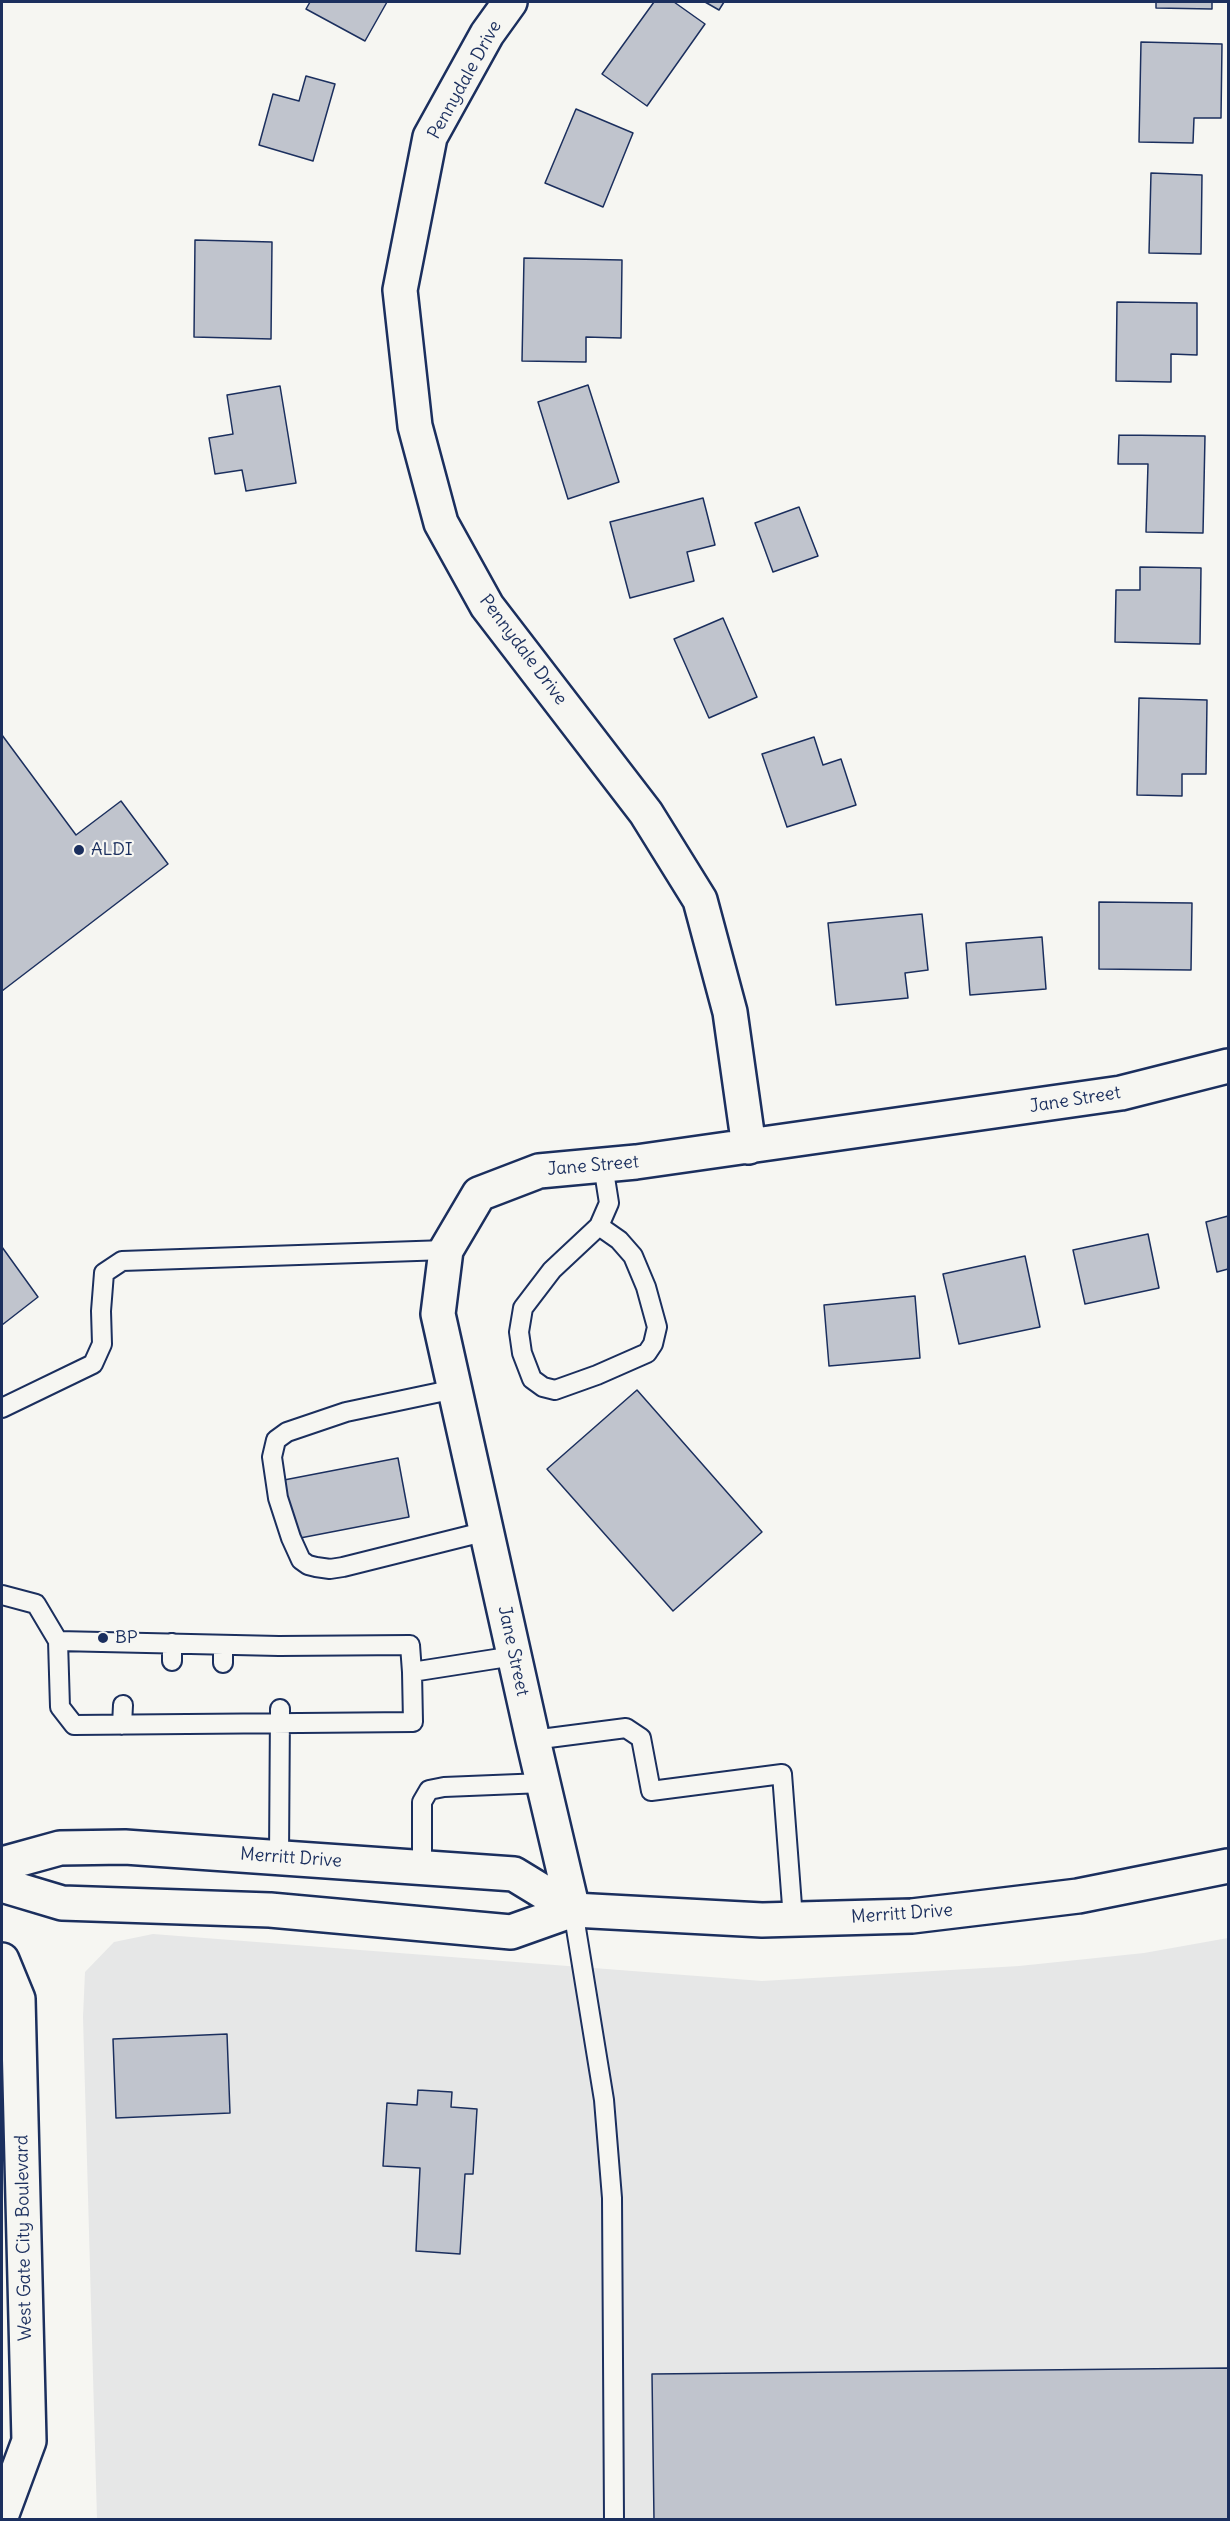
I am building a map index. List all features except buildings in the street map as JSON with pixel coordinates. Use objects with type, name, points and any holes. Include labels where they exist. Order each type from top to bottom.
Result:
[{"type":"street","name":"Pennydale Drive","points":[[510,2],[487,34],[430,137],[400,290],[415,426],[441,523],[487,606],[646,813],[700,900],[730,1012],[749,1147]]},
{"type":"street","name":"Jane Street","points":[[573,1910],[532,1740],[438,1314],[446,1250],[479,1194],[539,1171],[749,1147],[1121,1093],[1228,1066]]},
{"type":"street","name":"Merritt Drive","points":[[2,1864],[60,1848],[125,1847],[514,1874],[573,1910]]},
{"type":"street","name":"Merritt Drive","points":[[2,1885],[62,1903],[270,1910],[511,1932],[573,1910],[762,1920],[912,1916],[1066,1898],[1228,1866]]},
{"type":"street","name":"West Gate City Boulevard","points":[[2,1960],[18,1999],[29,2441],[2,2514]]},
{"type":"lane","points":[[599,1226],[619,1240],[633,1256],[646,1287],[657,1327],[653,1344],[647,1353],[597,1375],[555,1390],[543,1387],[532,1379],[522,1353],[519,1332],[523,1308],[552,1270],[599,1226],[609,1203],[603,1165]]},
{"type":"lane","points":[[2,1408],[93,1364],[102,1344],[101,1311],[104,1273],[122,1261],[446,1250]]},
{"type":"lane","points":[[456,1389],[346,1412],[287,1432],[276,1440],[272,1457],[278,1498],[301,1560],[316,1567],[330,1569],[343,1567],[487,1531]]},
{"type":"lane","points":[[2,1595],[36,1604],[58,1641],[60,1707],[74,1725],[122,1725],[171,1715],[279,1717],[338,1715],[413,1722],[410,1646],[338,1654],[279,1655],[223,1645],[172,1652],[124,1651],[58,1641]]},
{"type":"lane","points":[[223,1645],[223,1663]]},
{"type":"lane","points":[[412,1672],[514,1656]]},
{"type":"lane","points":[[122,1725],[123,1705]]},
{"type":"lane","points":[[279,1717],[279,1857]]},
{"type":"lane","points":[[532,1740],[626,1728],[641,1738],[651,1791],[782,1774],[793,1919]]},
{"type":"lane","points":[[422,1868],[422,1802],[429,1790],[444,1787],[543,1784]]},
{"type":"lane","points":[[573,1910],[604,2100],[612,2198],[614,2520]]},
{"type":"shaded area","points":[[153,1934],[762,1981],[1019,1966],[1144,1953],[1228,1938],[1228,2519],[97,2519],[83,2017],[85,1972],[114,1942]]},
{"type":"place","name":"ALDI","points":[[79,850]]},
{"type":"place","name":"BP","points":[[103,1638]]}]
